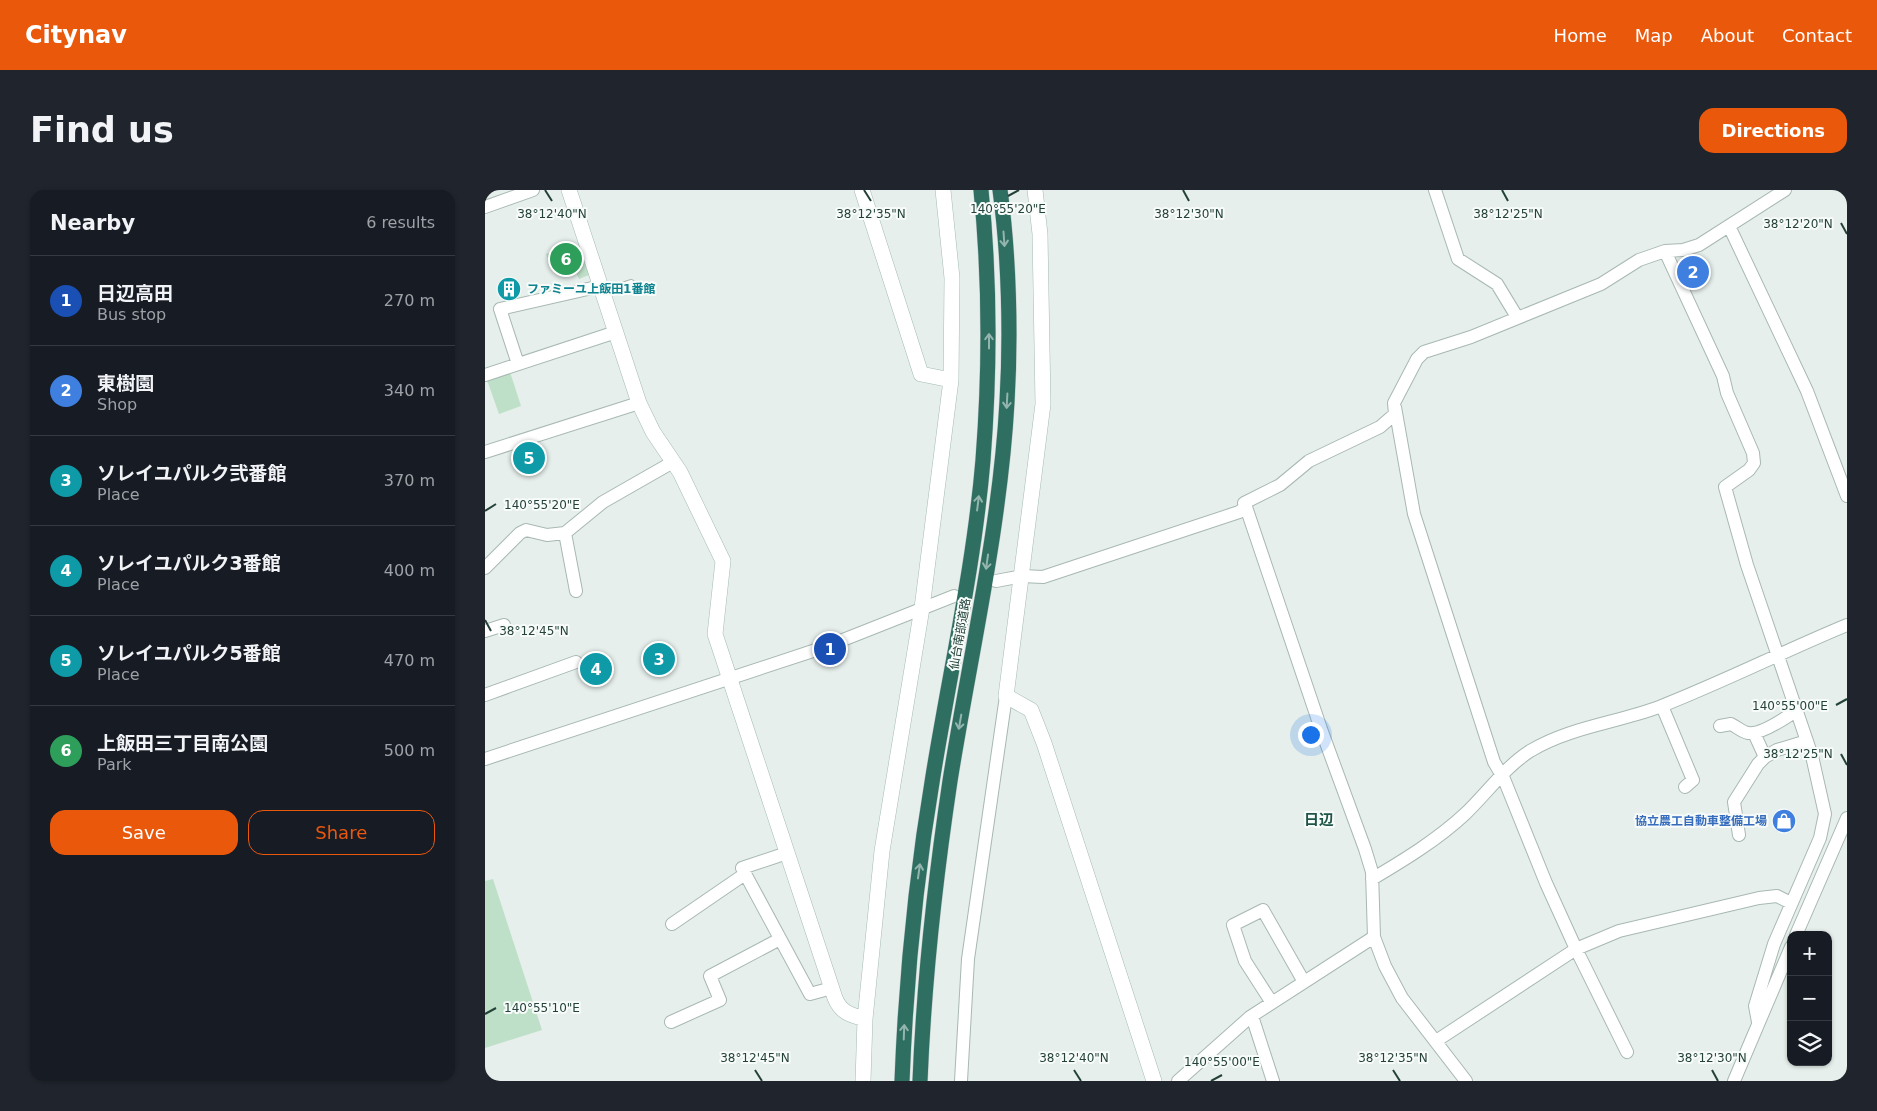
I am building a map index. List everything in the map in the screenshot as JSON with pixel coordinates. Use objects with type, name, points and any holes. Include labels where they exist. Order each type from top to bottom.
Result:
[{"type":"highway","name":"仙台南部道路","points":[[902,1081],[906,997],[914,905],[933,776],[969,575],[983,462],[989,343],[988,280],[981,190]]},
{"type":"highway","name":"仙台南部道路","points":[[920,1081],[923,999],[932,906],[950,780],[985,576],[1001,465],[1007,401],[1007,290],[1001,190]]},
{"type":"street","points":[[485,207],[533,190]]},
{"type":"street","points":[[569,190],[639,404],[653,432],[673,462],[723,561],[720,595],[714,626],[715,634],[839,1008],[848,1014],[865,1019]]},
{"type":"street","points":[[862,190],[921,374],[951,380]]},
{"type":"street","points":[[863,1081],[865,1019],[882,851],[922,608],[951,380],[952,278],[943,190]]},
{"type":"street","points":[[961,1081],[968,960],[1006,696],[1043,404],[1040,234],[1035,190]]},
{"type":"street","points":[[1435,190],[1458,259],[1497,284],[1517,317]]},
{"type":"street","points":[[1466,1081],[1402,998],[1385,966],[1374,937],[1372,872],[1365,849],[1321,729],[1244,504],[1280,485],[1309,461],[1380,427],[1395,414],[1395,403],[1417,359],[1424,352],[1471,337],[1601,284],[1639,260],[1699,245],[1785,190]]},
{"type":"street","points":[[1729,226],[1807,391],[1847,496]]},
{"type":"street","points":[[1665,252],[1723,376],[1727,393],[1753,453],[1754,463],[1749,470],[1725,487],[1747,565],[1807,741],[1825,814],[1820,838],[1774,944],[1755,1006],[1758,1022]]},
{"type":"street","points":[[518,364],[501,309],[602,289]]},
{"type":"street","points":[[485,375],[616,332]]},
{"type":"street","points":[[1395,403],[1414,514],[1494,762],[1502,775],[1576,949],[1627,1052]]},
{"type":"street","points":[[485,452],[639,404]]},
{"type":"street","points":[[485,568],[520,532],[526,530],[547,535],[565,533],[603,502],[673,462]]},
{"type":"street","points":[[996,581],[1022,576],[1043,577],[1223,518],[1246,507]]},
{"type":"street","points":[[565,533],[576,591]]},
{"type":"street","points":[[485,759],[825,646],[954,596]]},
{"type":"street","points":[[485,631],[504,625]]},
{"type":"street","points":[[1372,879],[1407,858],[1450,827],[1502,775],[1528,753],[1543,744],[1574,732],[1662,706],[1847,625]]},
{"type":"street","points":[[485,695],[576,662]]},
{"type":"street","points":[[1006,696],[1031,710],[1044,743],[1154,1081]]},
{"type":"street","points":[[1662,706],[1693,780],[1685,787]]},
{"type":"street","points":[[1720,726],[1731,724],[1745,732],[1754,733],[1777,723],[1797,710]]},
{"type":"street","points":[[1754,733],[1765,757]]},
{"type":"street","points":[[1739,835],[1734,802],[1741,789],[1765,757],[1777,750],[1807,741]]},
{"type":"street","points":[[1798,931],[1847,818]]},
{"type":"street","points":[[787,853],[742,868],[810,994],[832,988]]},
{"type":"street","points":[[673,924],[745,874]]},
{"type":"street","points":[[1436,1041],[1576,949],[1619,930],[1759,898],[1777,896],[1791,903]]},
{"type":"street","points":[[1272,1003],[1245,961],[1233,925],[1263,910],[1304,982]]},
{"type":"street","points":[[1178,1081],[1253,1016],[1374,937]]},
{"type":"street","points":[[671,1022],[720,1000],[709,976],[780,939]]},
{"type":"street","points":[[1734,1081],[1787,956]]},
{"type":"street","points":[[1253,1016],[1273,1081]]},
{"type":"lane","points":[[602,289],[631,283]]},
{"type":"green space","points":[[571,246],[580,246],[589,275],[579,279],[572,264],[553,271],[546,254]]},
{"type":"green space","points":[[510,372],[521,406],[499,414],[487,380]]},
{"type":"green space","points":[[493,879],[542,1030],[485,1048],[485,881]]},
{"type":"place","name":"上飯田三丁目南公園","points":[[566,259]]},
{"type":"place","name":"東樹園","points":[[1693,272]]},
{"type":"place","name":"ファミーユ上飯田1番館","points":[[509,289]]},
{"type":"place","name":"ソレイユパルク5番館","points":[[529,458]]},
{"type":"place","name":"日辺高田","points":[[830,649]]},
{"type":"place","name":"ソレイユパルク弐番館","points":[[659,659]]},
{"type":"place","name":"ソレイユパルク3番館","points":[[596,669]]},
{"type":"place","name":"協立農工自動車整備工場","points":[[1784,821]]},
{"type":"district","name":"日辺","points":[[1319,820]]}]
